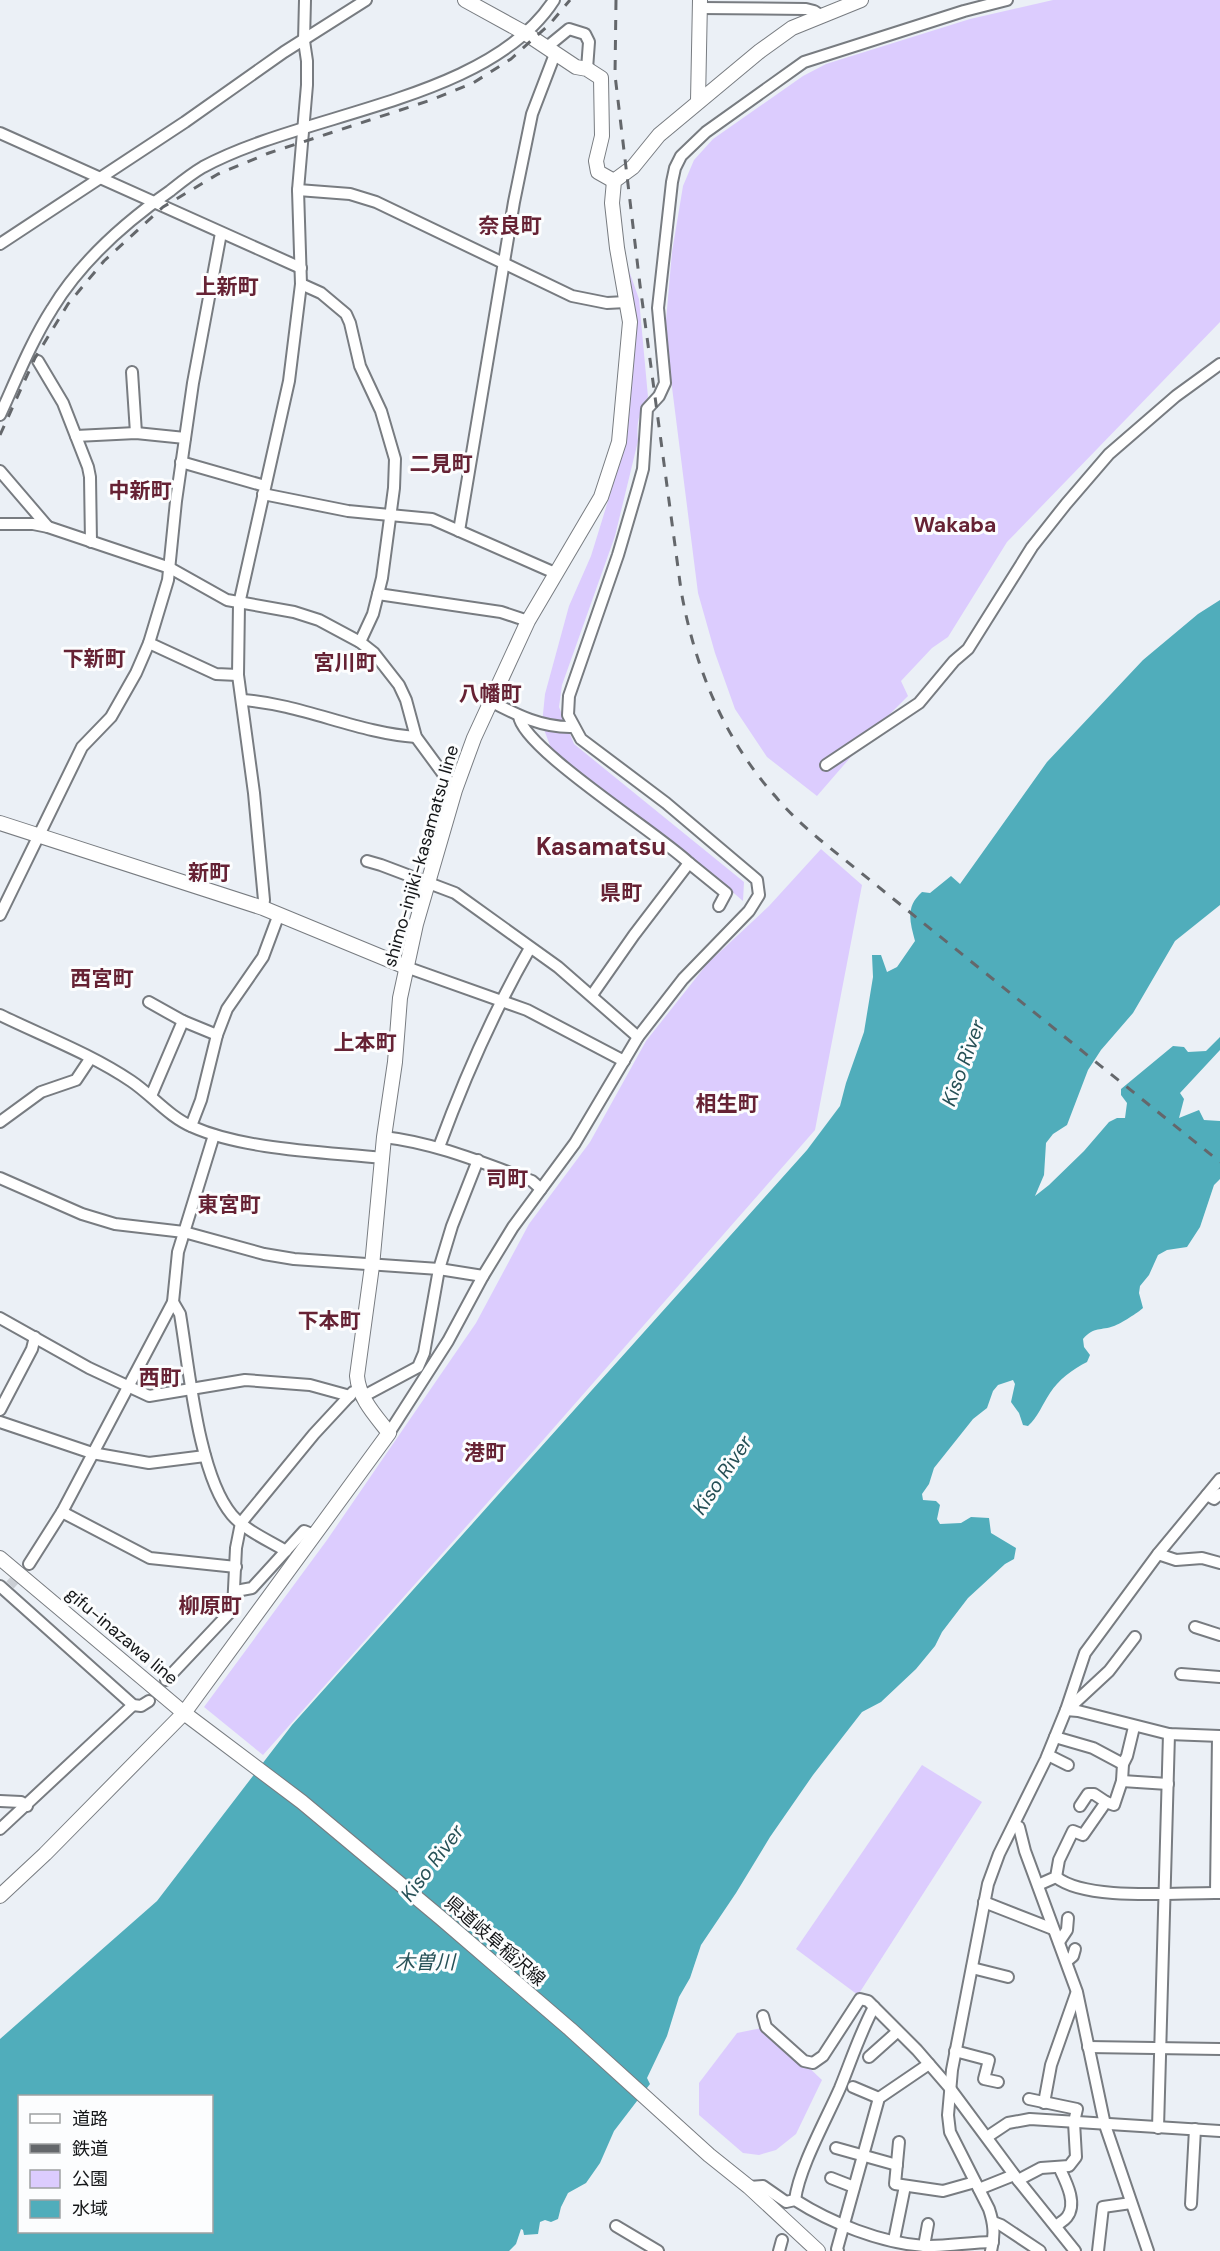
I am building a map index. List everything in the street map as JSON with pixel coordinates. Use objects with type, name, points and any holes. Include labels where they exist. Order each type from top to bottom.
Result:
[{"type":"main road","points":[[465,0],[525,33],[576,67],[587,69],[601,78],[602,136],[596,161],[598,172],[614,181],[633,166],[659,135],[760,51],[792,28],[854,1]]},
{"type":"main road","points":[[698,101],[700,4]]},
{"type":"main road","name":"shimo-injiki-kasamatsu line","points":[[357,1394],[357,1376],[372,1266],[400,998],[416,924],[455,790],[474,738],[528,621],[600,497],[619,442],[630,322],[612,203],[614,181]]},
{"type":"main road","points":[[0,823],[263,908],[406,967]]},
{"type":"main road","points":[[0,1896],[45,1854],[184,1713],[389,1433],[357,1394]]},
{"type":"main road","name":"gifu-inazawa line","points":[[0,1558],[220,1742]]},
{"type":"main road","name":"県道岐阜稲沢線","points":[[220,1742],[302,1802],[442,1919],[709,2155],[749,2187]]},
{"type":"main road","points":[[0,1882],[45,1854]]},
{"type":"main road","points":[[749,2187],[818,2251]]},
{"type":"street","points":[[263,908],[255,804],[238,675],[239,604],[289,381],[301,284],[298,190],[307,85],[304,41],[305,0]]},
{"type":"street","points":[[0,244],[185,122],[284,52],[366,0]]},
{"type":"street","points":[[0,415],[28,355],[59,298],[82,268],[120,229],[153,203],[201,168],[239,150],[423,90],[463,73],[525,33],[554,0]]},
{"type":"street","points":[[389,1433],[448,1341],[483,1276],[575,1143],[638,1037],[683,979],[748,911],[759,895],[757,880],[666,803],[591,748],[573,727],[568,715],[569,696],[618,555],[643,469],[647,409],[659,396],[665,383],[658,308],[675,168],[681,156],[706,132],[804,62],[964,11],[1007,0]]},
{"type":"street","points":[[700,4],[806,9],[820,15]]},
{"type":"street","points":[[459,531],[502,263],[532,114],[551,51],[569,29],[585,34],[589,42],[587,69]]},
{"type":"street","points":[[0,133],[301,268]]},
{"type":"street","points":[[298,190],[350,194],[376,202],[572,296],[607,303],[626,302]]},
{"type":"street","points":[[0,915],[82,747],[111,717],[136,673],[149,643],[168,580],[181,462],[193,382],[221,233]]},
{"type":"street","points":[[301,284],[321,293],[346,314],[360,366],[381,411],[395,459],[391,515],[378,594],[373,614],[360,642]]},
{"type":"street","points":[[38,361],[63,403],[90,477],[91,542]]},
{"type":"street","points":[[826,765],[919,703],[954,661],[968,649],[1032,547],[1102,462],[1176,396],[1220,364]]},
{"type":"street","points":[[132,372],[136,433]]},
{"type":"street","points":[[76,436],[136,433],[185,438]]},
{"type":"street","points":[[181,462],[264,490],[348,511],[432,519],[555,573]]},
{"type":"street","points":[[0,471],[48,527]]},
{"type":"street","points":[[0,524],[33,524],[48,527],[170,568],[227,600],[239,604],[294,612],[319,620],[360,642],[374,653],[399,685],[406,700],[416,737],[455,790]]},
{"type":"street","points":[[378,594],[501,612],[528,621]]},
{"type":"street","points":[[149,643],[216,674],[238,675]]},
{"type":"street","points":[[242,700],[308,712],[370,730],[416,737]]},
{"type":"street","points":[[490,701],[519,716],[545,725],[573,727]]},
{"type":"street","points":[[519,716],[520,723],[528,735],[574,776],[629,815],[726,893],[719,906]]},
{"type":"street","points":[[367,861],[455,893],[558,967],[638,1037]]},
{"type":"street","points":[[592,995],[689,863]]},
{"type":"street","points":[[191,1126],[201,1100],[217,1035],[227,1010],[263,957],[279,914]]},
{"type":"street","points":[[439,1147],[455,1104],[510,983],[530,948]]},
{"type":"street","points":[[406,967],[527,1010],[624,1060]]},
{"type":"street","points":[[149,1002],[183,1021],[217,1035]]},
{"type":"street","points":[[0,1015],[129,1080],[191,1126],[214,1135],[256,1144],[382,1158]]},
{"type":"street","points":[[151,1096],[183,1021]]},
{"type":"street","points":[[0,1122],[41,1092],[76,1080],[90,1059]]},
{"type":"street","points":[[29,1564],[62,1512],[173,1302],[178,1252],[214,1135]]},
{"type":"street","points":[[384,1137],[406,1139],[439,1147],[532,1181],[541,1189]]},
{"type":"street","points":[[166,1680],[233,1609],[241,1523],[314,1434],[357,1394],[418,1367],[424,1353],[439,1269],[452,1226],[478,1160]]},
{"type":"street","points":[[0,1179],[82,1214],[115,1224],[184,1232],[264,1254],[372,1266],[439,1269],[483,1276]]},
{"type":"street","points":[[173,1302],[180,1314],[205,1456],[212,1479],[230,1513],[241,1523],[286,1551]]},
{"type":"street","points":[[0,1318],[128,1388],[149,1396],[245,1380],[310,1385],[357,1394]]},
{"type":"street","points":[[0,1410],[32,1349],[35,1337]]},
{"type":"street","points":[[0,1422],[92,1453],[148,1463],[205,1456]]},
{"type":"street","points":[[749,2187],[763,2186],[786,2202],[795,2200],[864,2234],[924,2246],[968,2242],[992,2247],[995,2232],[993,2222],[950,2132],[948,2115],[949,2087],[984,1902],[999,1854],[1048,1755],[1085,1653],[1158,1554],[1220,1479]]},
{"type":"street","points":[[1207,1495],[1214,1499],[1220,1494]]},
{"type":"street","points":[[62,1512],[150,1558],[236,1567]]},
{"type":"street","points":[[236,1591],[252,1588],[304,1531],[314,1535]]},
{"type":"street","points":[[1158,1554],[1176,1560],[1202,1558],[1220,1563]]},
{"type":"street","points":[[4,1590],[133,1705],[141,1706],[149,1701]]},
{"type":"street","points":[[1195,1627],[1220,1635]]},
{"type":"street","points":[[1066,1710],[1109,1671],[1135,1637]]},
{"type":"street","points":[[1181,1674],[1220,1677]]},
{"type":"street","points":[[0,1829],[133,1705]]},
{"type":"street","points":[[1056,1877],[1064,1883],[1096,1892],[1218,1893],[1219,1736],[1169,1734],[1066,1710]]},
{"type":"street","points":[[1080,1806],[1088,1794],[1094,1794],[1114,1805],[1134,1727]]},
{"type":"street","points":[[1158,2128],[1169,1734]]},
{"type":"street","points":[[1055,1737],[1093,1748],[1123,1764]]},
{"type":"street","points":[[1048,1755],[1068,1765]]},
{"type":"street","points":[[1122,1781],[1168,1784]]},
{"type":"street","points":[[0,1801],[21,1802],[27,1806]]},
{"type":"street","points":[[1056,1877],[1059,1860],[1073,1831],[1083,1835],[1106,1802]]},
{"type":"street","points":[[1014,1825],[1019,1827],[1025,1851],[1077,1992],[1105,2125],[1148,2251]]},
{"type":"street","points":[[1038,1885],[1056,1877]]},
{"type":"street","points":[[984,1902],[1053,1929]]},
{"type":"street","points":[[1059,1942],[1067,1930],[1068,1918]]},
{"type":"street","points":[[1067,1961],[1073,1956],[1075,1949]]},
{"type":"street","points":[[972,1968],[1008,1977]]},
{"type":"street","points":[[1044,2103],[1051,2065],[1077,1992]]},
{"type":"street","points":[[763,2016],[766,2027],[804,2061],[813,2063],[823,2056],[861,2000],[868,2001],[949,2087],[1016,2177],[1056,2226],[1071,2250]]},
{"type":"street","points":[[795,2200],[800,2180],[860,2035],[874,2007]]},
{"type":"street","points":[[869,2057],[897,2032]]},
{"type":"street","points":[[1088,2047],[1220,2049]]},
{"type":"street","points":[[956,2051],[989,2060],[984,2079],[998,2082]]},
{"type":"street","points":[[838,2251],[843,2225],[879,2098],[929,2064]]},
{"type":"street","points":[[854,2087],[879,2098]]},
{"type":"street","points":[[899,2142],[896,2184],[905,2186],[943,2191],[1016,2177],[1041,2168],[1069,2166],[1076,2157],[1074,2122],[1077,2109],[1029,2099]]},
{"type":"street","points":[[987,2137],[1008,2123],[1030,2119],[1220,2131]]},
{"type":"street","points":[[1191,2204],[1195,2129]]},
{"type":"street","points":[[836,2148],[897,2165]]},
{"type":"street","points":[[1056,2226],[1068,2216],[1071,2205],[1068,2188],[1059,2167]]},
{"type":"street","points":[[831,2178],[854,2187]]},
{"type":"street","points":[[894,2240],[905,2186]]},
{"type":"street","points":[[1098,2251],[1103,2207],[1131,2203]]},
{"type":"street","points":[[993,2222],[1040,2251]]},
{"type":"street","points":[[924,2246],[928,2224]]},
{"type":"street","points":[[616,2226],[658,2251]]},
{"type":"green space","points":[[1053,0],[1220,0],[1220,322],[1007,542],[948,637],[932,648],[901,681],[908,696],[875,729],[817,796],[767,757],[735,709],[715,653],[698,593],[665,332],[672,252],[683,186],[694,160],[713,139],[803,76],[826,64],[970,19]]},
{"type":"green space","points":[[626,262],[639,299],[648,397],[639,418],[638,441],[615,536],[562,685],[559,707],[574,744],[744,882],[743,901],[685,851],[552,751],[542,724],[545,694],[569,606],[591,556],[625,446],[634,323]]},
{"type":"green space","points":[[821,849],[862,885],[815,1130],[263,1755],[204,1707],[327,1540],[476,1323],[529,1224],[590,1142],[646,1041],[707,964],[769,906]]},
{"type":"green space","points":[[922,1765],[982,1802],[858,1995],[796,1949]]},
{"type":"green space","points":[[766,2027],[822,2080],[796,2134],[776,2150],[759,2155],[743,2153],[699,2115],[699,2083],[737,2033]]},
{"type":"water","name":"木曽川","points":[[1220,600],[1220,905],[1175,941],[1133,1013],[1101,1050],[1088,1070],[1067,1125],[1053,1134],[1046,1143],[1044,1175],[1035,1196],[1084,1151],[1109,1122],[1117,1118],[1125,1118],[1127,1103],[1121,1095],[1121,1089],[1173,1046],[1184,1047],[1188,1052],[1206,1051],[1220,1037],[1220,1050],[1180,1093],[1184,1099],[1179,1118],[1199,1110],[1204,1120],[1220,1121],[1220,1179],[1214,1185],[1200,1227],[1187,1247],[1167,1250],[1158,1255],[1149,1275],[1140,1286],[1139,1293],[1143,1308],[1117,1325],[1094,1330],[1083,1339],[1084,1347],[1090,1355],[1087,1362],[1071,1371],[1057,1384],[1028,1426],[1023,1425],[1019,1413],[1011,1402],[1015,1384],[1013,1380],[998,1385],[993,1391],[987,1408],[973,1419],[934,1468],[929,1484],[922,1494],[923,1500],[936,1501],[940,1505],[937,1519],[940,1524],[961,1523],[971,1517],[989,1518],[991,1533],[1016,1548],[1014,1559],[1005,1564],[968,1598],[916,1669],[881,1702],[862,1712],[813,1775],[770,1837],[701,1945],[690,1978],[679,1997],[667,2036],[647,2078],[650,2084],[614,2131],[600,2163],[586,2183],[568,2193],[558,2219],[551,2222],[545,2220],[540,2222],[538,2234],[524,2235],[521,2229],[516,2244],[509,2251],[0,2251],[0,2039],[157,1901],[292,1725],[807,1150],[840,1106],[864,1032],[873,977],[872,955],[881,955],[887,972],[897,967],[915,941],[910,915],[917,898],[922,892],[930,893],[951,876],[960,884],[1047,762],[1143,660],[1198,614]]},
{"type":"tunnel","points":[[10,1585],[24,1570]]},
{"type":"railway","points":[[0,435],[35,358],[68,304],[104,261],[163,207],[218,174],[269,153],[431,100],[473,83],[511,59],[549,25],[570,0]]},
{"type":"railway","points":[[616,0],[615,75],[640,285],[681,590],[703,673],[727,726],[758,775],[786,808],[819,839],[1220,1162]]},
{"type":"district","name":"奈良町","points":[[510,226]]},
{"type":"district","name":"上新町","points":[[227,287]]},
{"type":"district","name":"二見町","points":[[441,464]]},
{"type":"district","name":"中新町","points":[[140,491]]},
{"type":"district","name":"Wakaba","points":[[955,525]]},
{"type":"district","name":"下新町","points":[[94,659]]},
{"type":"district","name":"宮川町","points":[[345,663]]},
{"type":"district","name":"八幡町","points":[[490,694]]},
{"type":"district","name":"Kasamatsu","points":[[601,846]]},
{"type":"district","name":"新町","points":[[209,873]]},
{"type":"district","name":"県町","points":[[621,893]]},
{"type":"district","name":"西宮町","points":[[102,979]]},
{"type":"district","name":"上本町","points":[[365,1043]]},
{"type":"district","name":"相生町","points":[[727,1104]]},
{"type":"district","name":"司町","points":[[507,1179]]},
{"type":"district","name":"東宮町","points":[[229,1205]]},
{"type":"district","name":"下本町","points":[[329,1321]]},
{"type":"district","name":"西町","points":[[160,1378]]},
{"type":"district","name":"港町","points":[[485,1453]]},
{"type":"district","name":"柳原町","points":[[210,1606]]},
{"type":"water label","name":"Kiso River","points":[[963,1063]]},
{"type":"water label","name":"Kiso River","points":[[722,1475]]},
{"type":"water label","name":"Kiso River","points":[[432,1863]]}]
